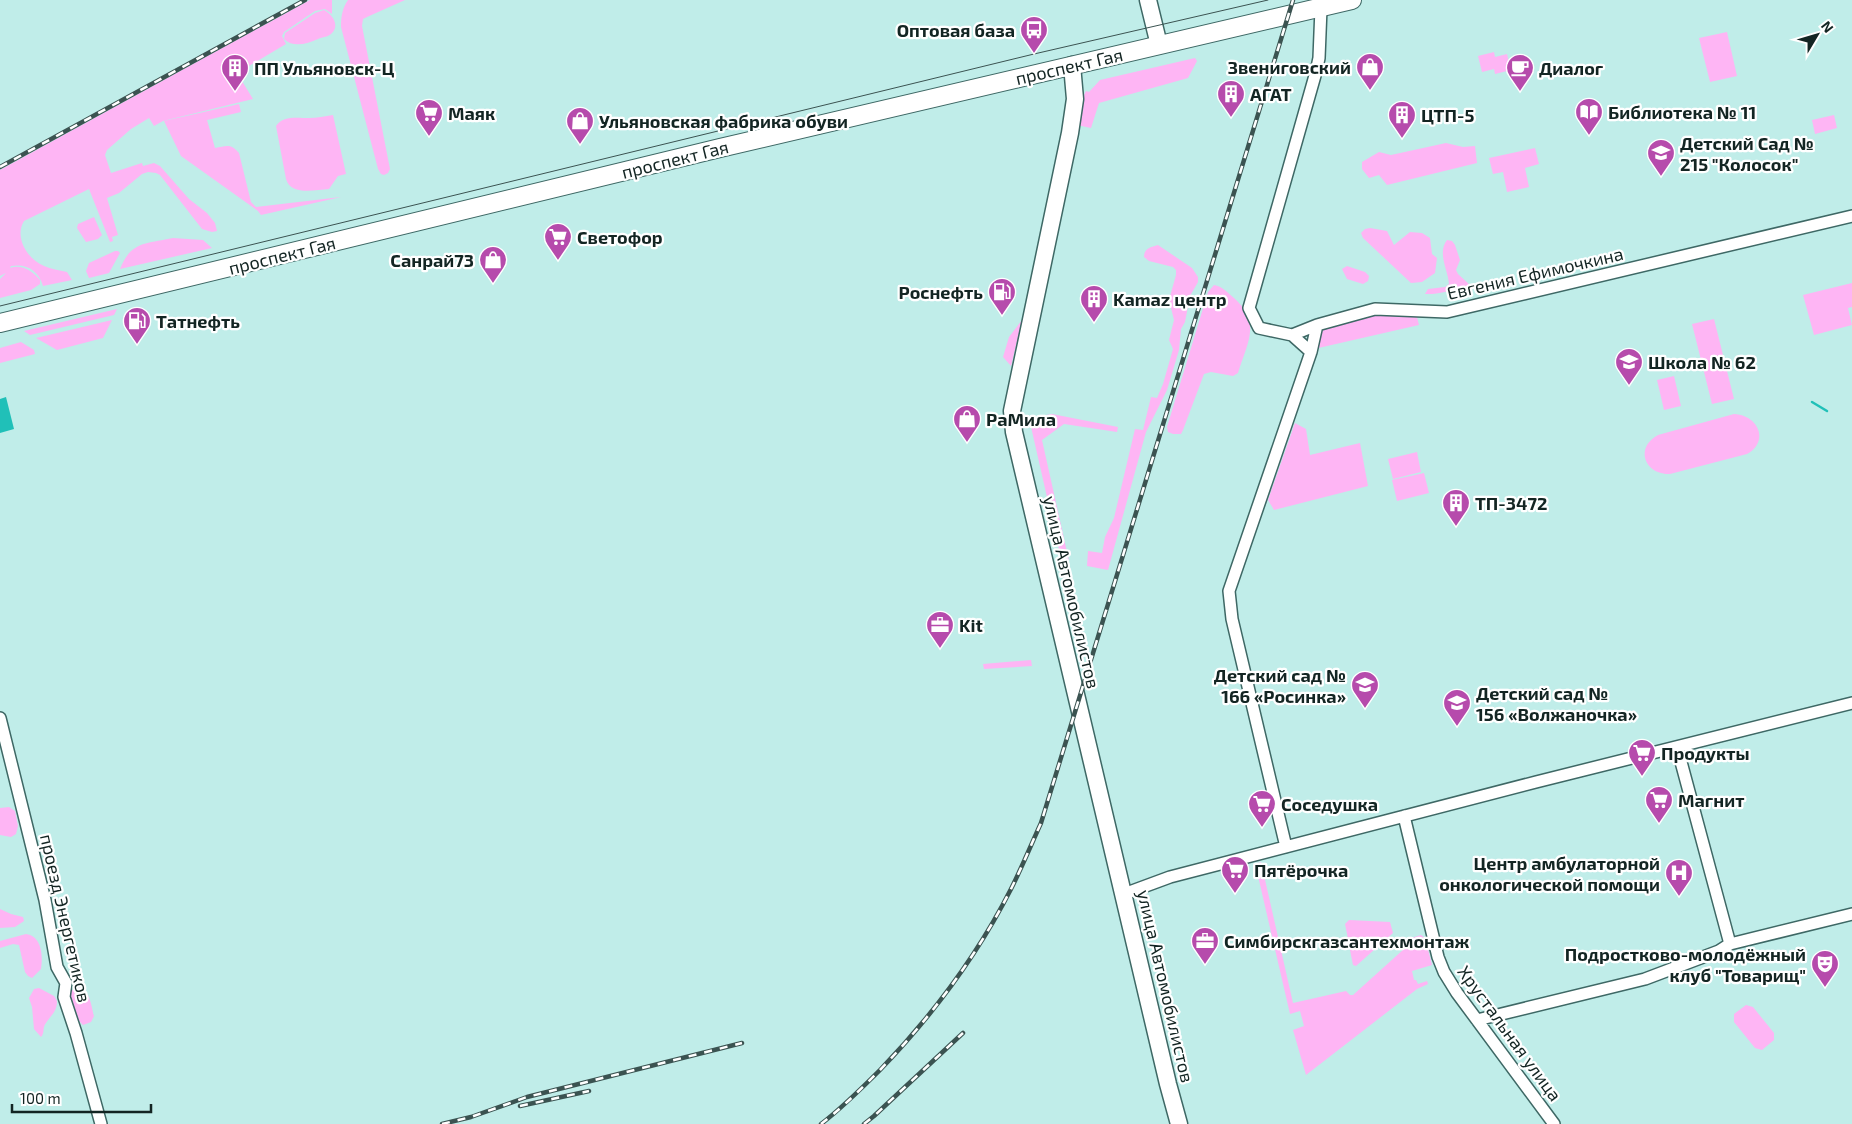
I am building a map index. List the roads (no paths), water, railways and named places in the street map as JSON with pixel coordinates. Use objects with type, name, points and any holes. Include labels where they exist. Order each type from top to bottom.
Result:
[{"type":"main road","name":"проспект Гая","points":[[0,323],[730,146],[1352,0]]},
{"type":"street","points":[[1148,0],[1159,45]]},
{"type":"street","points":[[1311,352],[1292,335],[1259,328],[1250,308],[1316,72],[1319,58],[1320,8]]},
{"type":"street","name":"улица Автомобилистов","points":[[1072,65],[1075,99],[1070,133],[1012,411],[1014,432],[1179,1124]]},
{"type":"street","name":"Евгения Ефимочкина","points":[[1292,335],[1317,325],[1375,309],[1447,312],[1852,216]]},
{"type":"street","points":[[1286,847],[1232,619],[1229,591],[1311,352],[1317,325]]},
{"type":"street","points":[[1124,894],[1168,878],[1852,702]]},
{"type":"street","name":"проезд Энергетиков","points":[[0,718],[45,900],[57,967],[66,983],[64,997],[76,1033],[100,1124]]},
{"type":"street","points":[[1677,747],[1730,944]]},
{"type":"street","name":"Хрустальная улица","points":[[1404,816],[1438,957],[1444,972],[1554,1124]]},
{"type":"street","points":[[1477,1020],[1645,979],[1719,951],[1730,944],[1852,914]]},
{"type":"water","points":[[6,397],[14,429],[0,433],[0,399]]},
{"type":"waterway","points":[[1812,402],[1827,411]]},
{"type":"tram line","points":[[0,306],[1034,54],[1268,0]]},
{"type":"railway","points":[[0,167],[305,0]]},
{"type":"railway","points":[[821,1124],[844,1105],[880,1070],[918,1028],[952,984],[998,914],[1041,823],[1293,0]]},
{"type":"railway","points":[[864,1124],[963,1033]]},
{"type":"railway","points":[[442,1124],[471,1117],[527,1097],[742,1043]]},
{"type":"railway","points":[[520,1106],[589,1091]]},
{"type":"place","name":"Оптовая база","points":[[1034,54]]},
{"type":"place","name":"Звениговский","points":[[1370,91]]},
{"type":"place","name":"ПП Ульяновск-Ц","points":[[235,92]]},
{"type":"place","name":"Диалог","points":[[1520,92]]},
{"type":"place","name":"АГАТ","points":[[1231,118]]},
{"type":"place","name":"Библиотека № 11","points":[[1589,136]]},
{"type":"place","name":"Маяк","points":[[429,137]]},
{"type":"place","name":"ЦТП-5","points":[[1402,139]]},
{"type":"place","name":"Ульяновская фабрика обуви","points":[[580,145]]},
{"type":"place","name":"Детский Сад № 215 \"Колосок\"","points":[[1661,177]]},
{"type":"place","name":"Светофор","points":[[558,261]]},
{"type":"place","name":"Санрай73","points":[[493,284]]},
{"type":"place","name":"Роснефть","points":[[1002,316]]},
{"type":"place","name":"Kamaz центр","points":[[1094,323]]},
{"type":"place","name":"Татнефть","points":[[137,345]]},
{"type":"place","name":"Школа № 62","points":[[1629,386]]},
{"type":"place","name":"РаМила","points":[[967,443]]},
{"type":"place","name":"ТП-3472","points":[[1456,527]]},
{"type":"place","name":"Kit","points":[[940,649]]},
{"type":"place","name":"Детский сад № 166 «Росинка»","points":[[1365,709]]},
{"type":"place","name":"Детский сад № 156 «Волжаночка»","points":[[1457,727]]},
{"type":"place","name":"Продукты","points":[[1642,777]]},
{"type":"place","name":"Магнит","points":[[1659,824]]},
{"type":"place","name":"Соседушка","points":[[1262,828]]},
{"type":"place","name":"Пятёрочка","points":[[1235,894]]},
{"type":"place","name":"Центр амбулаторной онкологической помощи","points":[[1679,897]]},
{"type":"place","name":"Симбирскгазсантехмонтаж","points":[[1205,965]]},
{"type":"place","name":"Подростково-молодёжный клуб \"Товарищ\"","points":[[1825,988]]}]
